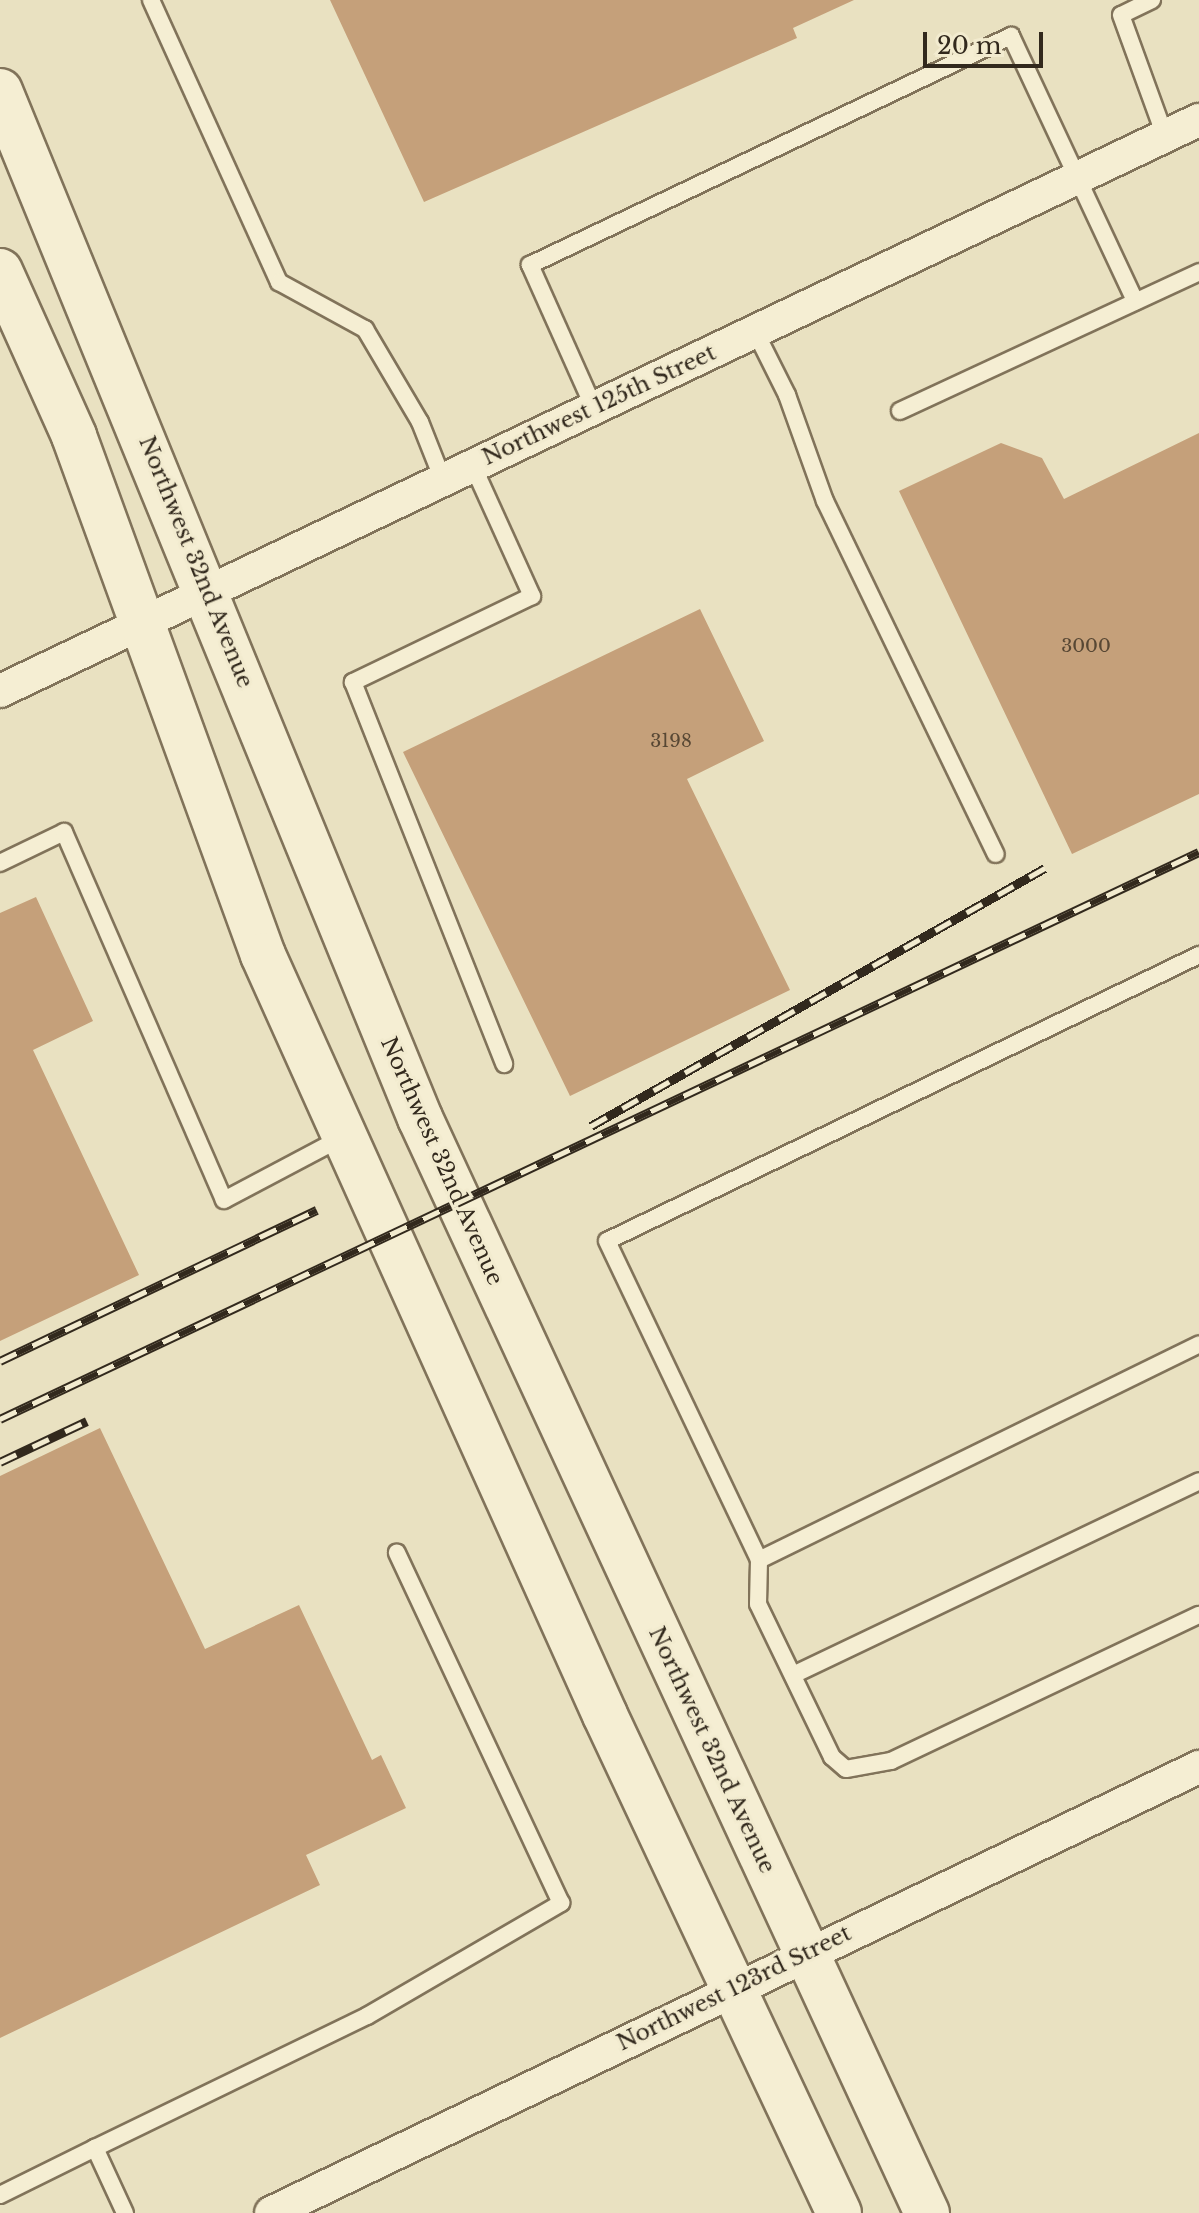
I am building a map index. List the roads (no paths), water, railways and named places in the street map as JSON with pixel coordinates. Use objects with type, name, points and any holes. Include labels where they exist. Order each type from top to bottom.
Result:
[{"type":"main road","name":"Northwest 32nd Avenue","points":[[0,91],[210,592],[426,1132],[927,2213]]},
{"type":"main road","points":[[0,271],[74,436],[263,955],[343,1137],[839,2213]]},
{"type":"street","name":"Northwest 125th Street","points":[[0,691],[1199,120]]},
{"type":"street","name":"Northwest 123rd Street","points":[[271,2213],[1199,1767]]},
{"type":"lane","points":[[151,0],[279,282],[365,329],[420,422],[443,480]]},
{"type":"lane","points":[[1152,0],[1121,15],[1165,136]]},
{"type":"lane","points":[[594,408],[530,265],[1011,36],[1135,301]]},
{"type":"lane","points":[[900,411],[1199,272]]},
{"type":"lane","points":[[755,331],[787,395],[825,501],[996,854]]},
{"type":"lane","points":[[473,466],[532,596],[353,682],[504,1064]]},
{"type":"lane","points":[[0,863],[64,832],[224,1200],[343,1137]]},
{"type":"lane","points":[[1199,955],[607,1241],[759,1560],[758,1604],[832,1757],[846,1769],[865,1768],[1199,1615]]},
{"type":"lane","points":[[759,1560],[1199,1344]]},
{"type":"lane","points":[[793,1675],[1199,1481]]},
{"type":"lane","points":[[0,2195],[367,2016],[561,1903],[397,1553]]},
{"type":"lane","points":[[95,2148],[125,2213]]},
{"type":"railway","points":[[0,1419],[1199,852]]},
{"type":"railway","points":[[591,1126],[1045,868]]},
{"type":"railway","points":[[0,1361],[317,1210]]},
{"type":"railway","points":[[0,1462],[87,1421]]}]
